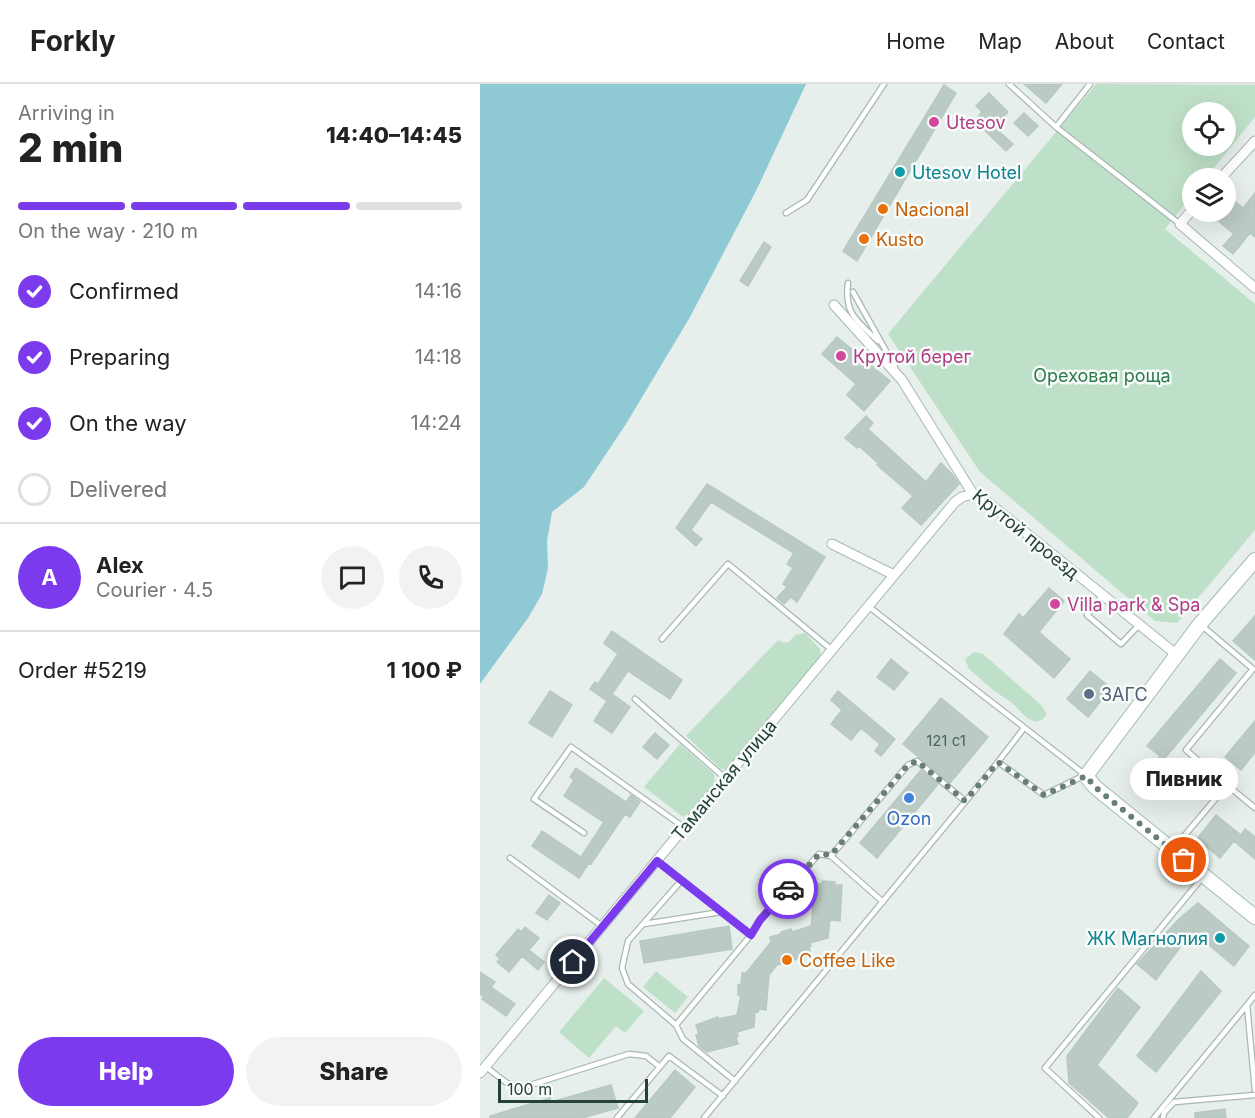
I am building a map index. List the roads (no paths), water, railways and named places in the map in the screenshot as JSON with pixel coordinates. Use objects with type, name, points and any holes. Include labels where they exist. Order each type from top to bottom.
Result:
[{"type":"street","points":[[1230,168],[1255,141]]},
{"type":"street","points":[[1182,222],[1180,224],[1255,288]]},
{"type":"street","name":"Крутой проезд","points":[[834,305],[902,380],[973,494],[984,500],[1177,655]]},
{"type":"street","name":"Таманская улица","points":[[483,1070],[955,502],[973,494]]},
{"type":"street","points":[[832,544],[894,575]]},
{"type":"street","points":[[1255,560],[1200,624],[1086,776],[1095,787],[1255,917]]},
{"type":"lane","points":[[786,213],[807,200],[884,84]]},
{"type":"lane","points":[[1010,84],[1056,127],[1180,224]]},
{"type":"lane","points":[[1056,127],[1090,84]]},
{"type":"lane","points":[[848,283],[846,298],[850,311],[882,345]]},
{"type":"lane","points":[[853,292],[902,380]]},
{"type":"lane","points":[[662,639],[728,564],[832,650]]},
{"type":"lane","points":[[1103,595],[1087,615],[1121,644],[1140,624]]},
{"type":"lane","points":[[868,606],[1086,776],[1044,795],[998,762]]},
{"type":"lane","points":[[1200,624],[1253,669],[1186,750],[1255,808]]},
{"type":"lane","points":[[635,699],[726,779]]},
{"type":"lane","points":[[704,1118],[1024,728]]},
{"type":"lane","points":[[584,833],[534,799],[571,747],[685,828]]},
{"type":"lane","points":[[831,855],[908,765],[917,761],[965,801]]},
{"type":"lane","points":[[1172,850],[1227,785]]},
{"type":"lane","points":[[675,1025],[751,935],[760,920],[819,854],[831,855],[883,902]]},
{"type":"lane","points":[[510,858],[603,927]]},
{"type":"lane","points":[[657,861],[751,935]]},
{"type":"lane","points":[[1100,1118],[1045,1068],[1204,876]]},
{"type":"lane","points":[[681,881],[628,941],[622,968],[628,984],[675,1025],[682,1039],[735,1081]]},
{"type":"lane","points":[[644,924],[722,912]]},
{"type":"lane","points":[[1154,1118],[1255,995]]},
{"type":"lane","points":[[1247,1005],[1255,1090]]},
{"type":"lane","points":[[483,1070],[521,1088],[629,1054],[645,1056],[660,1067]]},
{"type":"lane","points":[[617,1118],[669,1056],[723,1096]]},
{"type":"lane","points":[[1163,1118],[1174,1102],[1255,1095]]},
{"type":"water","points":[[480,84],[806,84],[757,189],[690,317],[626,424],[584,487],[552,512],[547,541],[548,568],[542,594],[528,618],[480,684]]},
{"type":"place","name":"Utesov","points":[[934,122]]},
{"type":"place","name":"Utesov Hotel","points":[[900,172]]},
{"type":"place","name":"Nacional","points":[[883,209]]},
{"type":"place","name":"Kusto","points":[[864,239]]},
{"type":"place","name":"Крутой берег","points":[[841,356]]},
{"type":"place","name":"Villa park & Spa","points":[[1055,604]]},
{"type":"place","name":"ЗАГС","points":[[1089,694]]},
{"type":"place","name":"Ozon","points":[[909,798]]},
{"type":"place","name":"Пивник","points":[[1184,860]]},
{"type":"place","name":"ЖК Магнолия","points":[[1220,938]]},
{"type":"place","name":"Coffee Like","points":[[787,960]]},
{"type":"park label","name":"Ореховая роща","points":[[1102,375]]}]
